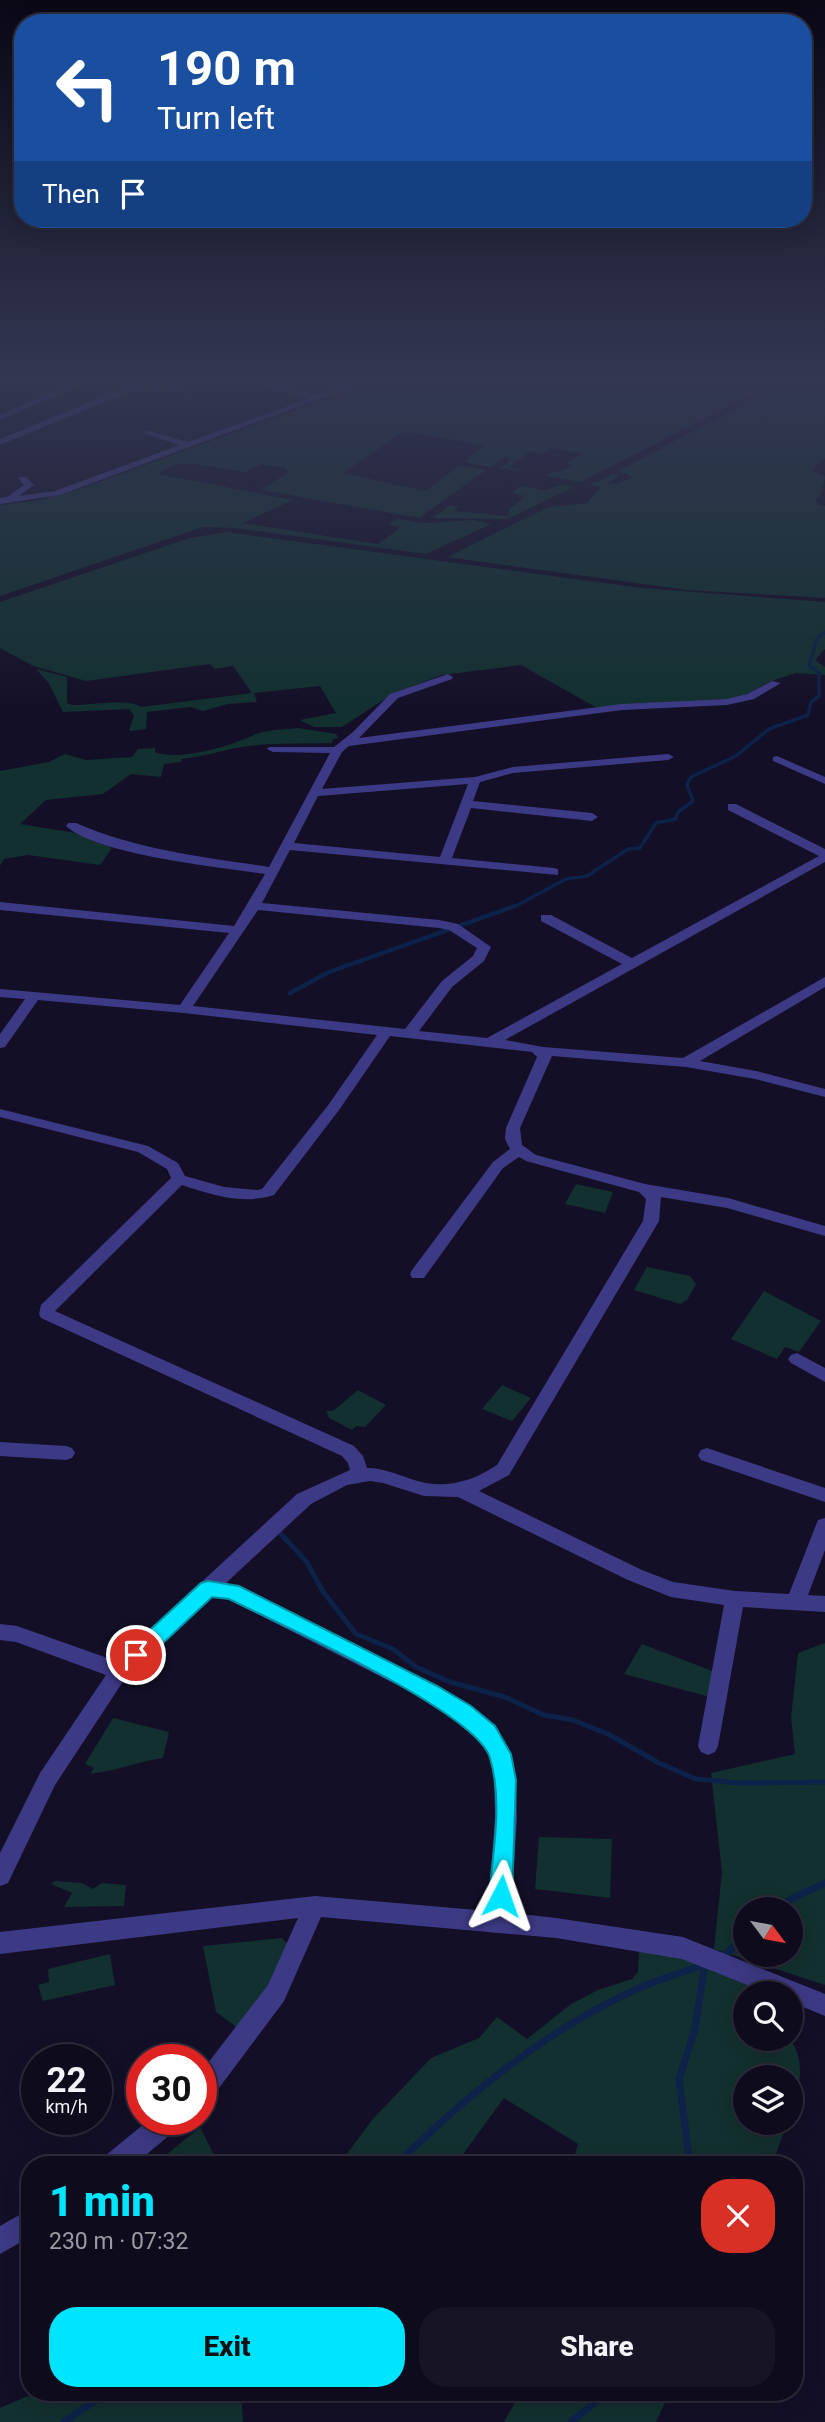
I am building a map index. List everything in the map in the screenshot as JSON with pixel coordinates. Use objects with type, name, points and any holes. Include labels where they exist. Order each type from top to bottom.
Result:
[{"type":"street","points":[[5,500],[25,488]]},
{"type":"street","points":[[5,500],[57,493],[71,488]]},
{"type":"street","points":[[184,1009],[254,906],[342,746],[394,696],[448,677]]},
{"type":"street","points":[[273,749],[342,746],[554,714],[727,702],[750,697],[776,683]]},
{"type":"street","points":[[316,793],[475,780],[513,770],[668,757]]},
{"type":"street","points":[[777,759],[825,781]]},
{"type":"street","points":[[445,861],[475,780]]},
{"type":"street","points":[[466,804],[592,817]]},
{"type":"street","points":[[732,807],[825,855]]},
{"type":"street","points":[[72,826],[106,841],[148,852],[272,871]]},
{"type":"street","points":[[286,846],[554,872]]},
{"type":"street","points":[[491,1042],[825,855]]},
{"type":"street","points":[[0,906],[237,930]]},
{"type":"street","points":[[254,906],[456,928],[484,947],[484,952],[447,984],[409,1034]]},
{"type":"street","points":[[546,918],[631,963]]},
{"type":"street","points":[[686,1063],[825,981]]},
{"type":"street","points":[[0,993],[184,1009],[491,1042],[543,1051],[686,1063],[825,1093]]},
{"type":"street","points":[[0,1044],[34,996]]},
{"type":"street","points":[[178,1178],[241,1195],[257,1197],[268,1192],[334,1107],[386,1031]]},
{"type":"street","points":[[543,1051],[545,1056],[513,1128],[512,1141],[517,1151],[531,1158],[644,1189],[728,1203],[825,1231]]},
{"type":"street","points":[[0,1113],[143,1149],[173,1166],[178,1178]]},
{"type":"street","points":[[418,1274],[498,1165],[517,1151]]},
{"type":"street","points":[[178,1178],[47,1309],[47,1314],[348,1451],[357,1461],[359,1475]]},
{"type":"street","points":[[462,1491],[484,1484],[503,1470],[518,1449],[651,1221],[654,1198],[644,1189]]},
{"type":"street","points":[[796,1359],[825,1376]]},
{"type":"street","points":[[0,1449],[66,1453]]},
{"type":"street","points":[[707,1455],[825,1495]]},
{"type":"street","points":[[0,1876],[47,1779],[119,1671],[304,1499],[336,1482],[359,1475],[380,1475],[415,1487],[462,1491],[635,1574],[671,1588],[736,1599],[825,1604]]},
{"type":"street","points":[[796,1602],[825,1525]]},
{"type":"street","points":[[208,1588],[232,1592],[430,1692],[463,1712],[488,1732],[500,1754],[505,1780],[506,1818],[499,1922]]},
{"type":"street","points":[[708,1746],[736,1599]]},
{"type":"street","points":[[0,1632],[17,1634],[119,1671]]},
{"type":"street","points":[[217,2071],[276,1993],[315,1906]]},
{"type":"street","points":[[0,1943],[315,1906],[556,1928],[683,1948],[825,2005]]},
{"type":"street","points":[[125,2156],[150,2135]]},
{"type":"street","points":[[0,2241],[21,2228]]},
{"type":"green space","points":[[231,488],[293,500],[243,523],[378,544],[400,528],[388,524],[397,519],[423,523],[474,520],[491,524],[426,554],[236,528],[203,527],[0,596],[0,505],[41,500],[77,490]]},
{"type":"green space","points":[[411,488],[425,491],[429,488],[461,488],[419,518],[262,490]]},
{"type":"green space","points":[[519,488],[571,488],[508,519],[433,518],[450,505],[459,507],[454,511],[508,516],[509,510],[525,496],[511,493]]},
{"type":"green space","points":[[600,488],[822,488],[816,500],[818,505],[825,506],[825,598],[687,590],[447,557],[549,507],[587,503]]},
{"type":"green space","points":[[227,532],[642,588],[825,602],[825,649],[815,660],[825,667],[825,675],[796,673],[771,681],[739,698],[597,708],[521,665],[442,675],[394,693],[342,727],[314,727],[300,720],[336,713],[320,686],[254,693],[257,702],[228,704],[203,711],[191,707],[147,712],[146,729],[131,731],[129,730],[134,716],[129,709],[63,712],[48,682],[36,669],[67,677],[67,703],[72,705],[120,702],[141,707],[252,693],[233,666],[215,669],[210,664],[86,681],[33,666],[0,648],[0,602],[190,538]]},
{"type":"green space","points":[[298,728],[336,734],[339,738],[333,739],[332,743],[256,745],[181,759],[181,762],[164,764],[161,777],[131,774],[103,794],[46,800],[20,824],[76,833],[112,848],[100,865],[28,855],[4,859],[0,866],[0,771],[49,762],[65,754],[86,760],[132,757],[138,749],[155,748],[155,752],[165,755],[191,754],[259,733]]},
{"type":"green space","points":[[576,1184],[613,1192],[605,1213],[565,1204]]},
{"type":"green space","points":[[647,1267],[690,1276],[696,1284],[687,1300],[680,1304],[634,1290]]},
{"type":"green space","points":[[764,1291],[821,1321],[799,1352],[785,1347],[777,1359],[731,1339]]},
{"type":"green space","points":[[502,1385],[531,1398],[512,1421],[482,1409]]},
{"type":"green space","points":[[358,1390],[386,1405],[365,1427],[357,1426],[352,1430],[329,1418],[326,1411],[333,1411]]},
{"type":"green space","points":[[825,1643],[825,1985],[770,1967],[803,1967],[803,1897],[733,1897],[733,1955],[714,1949],[722,1872],[711,1773],[795,1754],[791,1717],[798,1653]]},
{"type":"green space","points":[[642,1644],[720,1674],[710,1697],[624,1674]]},
{"type":"green space","points":[[113,1718],[169,1732],[163,1758],[90,1774],[94,1768],[85,1764]]},
{"type":"green space","points":[[539,1837],[612,1839],[610,1898],[535,1889]]},
{"type":"green space","points":[[55,1881],[82,1883],[93,1889],[102,1883],[126,1885],[124,1906],[64,1907],[72,1893],[51,1884]]},
{"type":"green space","points":[[282,1938],[289,1946],[243,2032],[216,2012],[203,1946]]},
{"type":"green space","points":[[675,1951],[747,1981],[733,1981],[733,2051],[796,2051],[800,2065],[733,2065],[733,2135],[783,2135],[775,2156],[575,2156],[578,2144],[504,2098],[462,2156],[345,2156],[372,2120],[431,2058],[479,2038],[497,2017],[527,2039],[571,2004],[598,1990],[632,1979],[638,1972],[639,1952]]},
{"type":"green space","points":[[110,1954],[115,1985],[43,2001],[38,1985],[49,1982],[48,1969]]},
{"type":"green space","points":[[190,2135],[204,2135],[213,2153],[211,2156],[165,2156]]},
{"type":"green space","points":[[21,2399],[242,2401],[243,2422],[0,2422],[0,2408]]},
{"type":"green space","points":[[516,2401],[666,2401],[656,2422],[504,2422]]},
{"type":"waterway","points":[[512,908],[566,879],[587,876],[628,849],[640,848],[656,823],[676,819],[678,812],[693,801],[687,785],[691,777],[736,756],[769,729],[808,715],[811,702],[819,696],[819,673],[809,665],[817,639],[825,632]]},
{"type":"waterway","points":[[290,993],[329,972],[515,906]]},
{"type":"waterway","points":[[279,1532],[306,1561],[324,1593],[356,1634],[393,1649],[416,1667],[450,1682],[505,1697],[544,1715],[573,1720],[608,1734],[659,1763],[696,1779],[738,1783],[825,1782]]},
{"type":"waterway","points":[[795,1897],[825,1883]]},
{"type":"waterway","points":[[723,1956],[733,1948]]},
{"type":"waterway","points":[[689,2156],[679,2079],[695,2029],[705,1964]]},
{"type":"waterway","points":[[405,2156],[479,2089],[539,2044],[603,2005],[637,1989],[703,1965]]},
{"type":"waterway","points":[[64,2422],[95,2401]]},
{"type":"waterway","points":[[571,2422],[597,2401]]},
{"type":"route","points":[[136,1655],[208,1588],[232,1592],[430,1692],[463,1712],[488,1732],[500,1754],[505,1780],[506,1818],[501,1896]]}]
